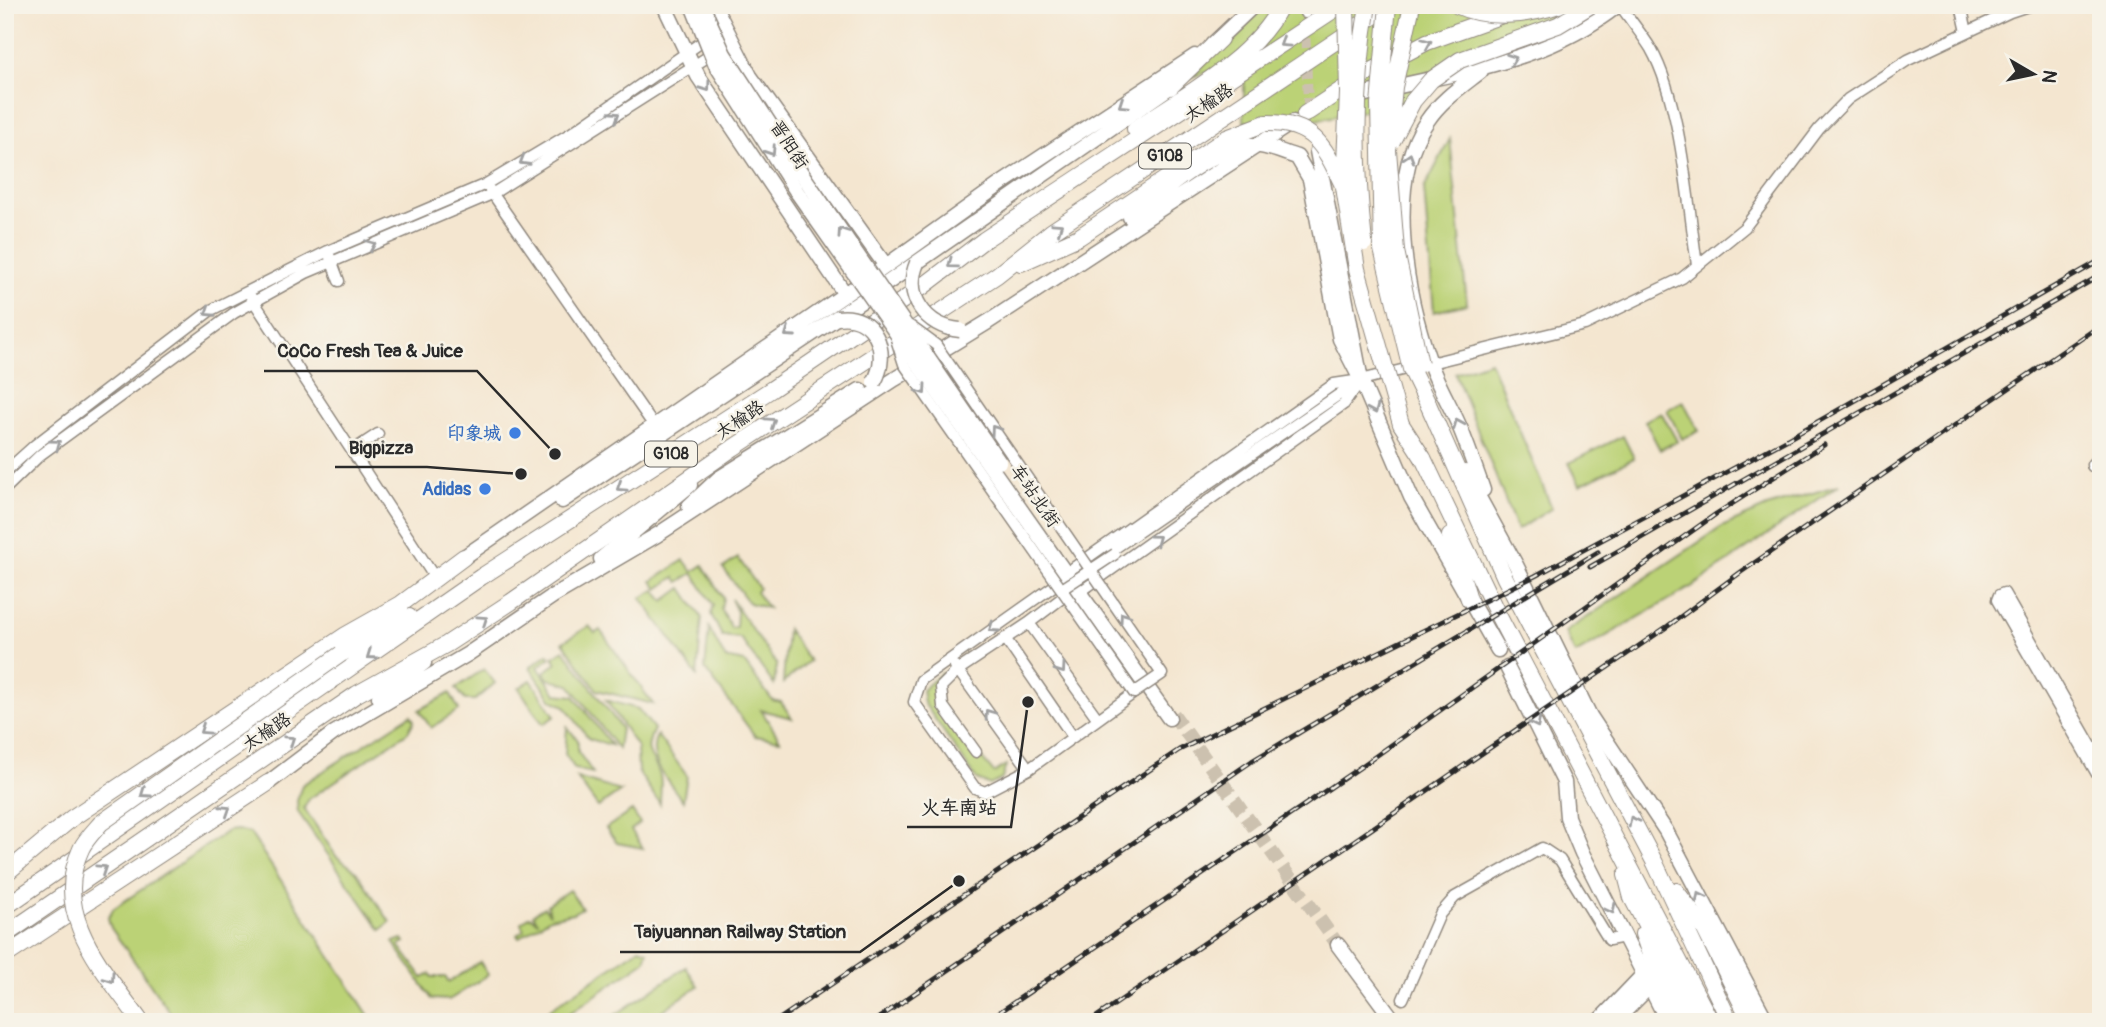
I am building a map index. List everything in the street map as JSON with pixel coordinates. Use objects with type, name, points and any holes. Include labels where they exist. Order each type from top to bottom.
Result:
[{"type":"highway","points":[[984,240],[1090,160],[1246,52],[1265,31],[1281,5]]},
{"type":"highway","points":[[1343,5],[1348,93],[1344,187],[1357,269],[1401,424],[1423,458],[1485,590],[1621,855],[1666,931],[1711,1022]]},
{"type":"highway","name":"太榆路","points":[[5,907],[481,577],[772,389],[921,288],[984,240],[1343,5]]},
{"type":"highway","points":[[1410,5],[1394,87],[1388,150],[1396,251],[1428,404]]},
{"type":"highway","name":"太榆路","points":[[5,935],[357,694],[447,644],[733,448],[997,275],[1051,232],[1381,7],[1410,5]]},
{"type":"highway","points":[[1456,5],[1489,14],[1521,15],[1559,5]]},
{"type":"highway","points":[[1305,114],[1364,75],[1427,42],[1529,5]]},
{"type":"highway","points":[[1388,150],[1413,101],[1431,80],[1460,60],[1558,25],[1591,5]]},
{"type":"highway","points":[[1381,7],[1379,104],[1382,248],[1411,369],[1505,579],[1655,863],[1730,1022]]},
{"type":"highway","points":[[1381,7],[1357,103],[1358,191],[1366,263],[1395,378],[1469,599]]},
{"type":"highway","points":[[1170,87],[1220,39]]},
{"type":"highway","points":[[997,275],[1079,237],[1227,138],[1266,123],[1301,128],[1320,141],[1344,187]]},
{"type":"highway","points":[[141,1022],[82,938],[75,917],[71,882],[81,847],[101,823],[341,654],[401,604],[464,557]]},
{"type":"highway","points":[[341,654],[481,577]]},
{"type":"highway","points":[[5,874],[72,818],[346,635],[401,604]]},
{"type":"highway","points":[[8,954],[268,783]]},
{"type":"highway","points":[[1621,855],[1653,963],[1682,1022]]},
{"type":"highway","points":[[1655,863],[1703,928],[1751,1022]]},
{"type":"highway","points":[[1632,898],[1697,1022]]},
{"type":"main road","points":[[664,5],[691,65],[845,294]]},
{"type":"main road","name":"晋阳街","points":[[692,5],[716,65],[797,192],[875,292]]},
{"type":"main road","name":"晋阳街","points":[[702,5],[724,54],[875,292]]},
{"type":"main road","points":[[714,5],[731,44],[750,76],[886,266]]},
{"type":"main road","points":[[464,557],[1002,183],[1220,39],[1254,5]]},
{"type":"main road","points":[[334,733],[468,653],[553,596],[657,535],[895,379],[988,323],[1254,145],[1305,114],[1333,103],[1414,80],[1483,70],[1553,45],[1621,7]]},
{"type":"main road","points":[[1483,70],[1447,97],[1427,121],[1412,148],[1404,177],[1402,226],[1413,297],[1499,534]]},
{"type":"main road","points":[[464,557],[531,522],[875,292],[1170,87]]},
{"type":"main road","points":[[657,535],[718,479],[1043,280],[1216,156],[1236,147],[1254,145],[1297,157],[1310,179],[1340,339],[1361,380],[1411,497],[1498,650]]},
{"type":"main road","points":[[1317,152],[1361,380]]},
{"type":"main road","points":[[917,263],[912,286],[923,313],[946,329],[960,330]]},
{"type":"main road","name":"车站北街","points":[[875,292],[1058,555],[1067,586],[1171,716]]},
{"type":"main road","points":[[836,318],[845,317],[862,322],[879,341],[883,358],[874,382]]},
{"type":"main road","points":[[1428,404],[1499,534],[1590,716],[1666,831],[1767,1022]]},
{"type":"main road","points":[[553,596],[636,532],[733,448]]},
{"type":"main road","points":[[268,783],[447,644]]},
{"type":"main road","points":[[1507,667],[1553,755],[1564,782],[1567,817],[1668,1022]]},
{"type":"main road","points":[[1385,1022],[1336,947],[1395,1022]]},
{"type":"main road","points":[[1598,1022],[1647,980]]},
{"type":"main road","points":[[1614,1022],[1647,980]]},
{"type":"street","points":[[1961,5],[1967,32]]},
{"type":"street","points":[[1067,586],[1334,384],[1361,380],[1585,325],[1682,278],[1745,227],[1819,129],[1848,99],[1909,60],[2031,5]]},
{"type":"street","points":[[1621,7],[1652,51],[1667,94],[1680,142],[1697,265]]},
{"type":"street","points":[[5,489],[40,455],[234,313],[330,257],[486,184],[571,133],[685,51],[724,28]]},
{"type":"street","points":[[5,472],[34,445],[211,310],[248,291],[330,257],[492,194],[691,65],[731,44]]},
{"type":"street","points":[[486,184],[654,426]]},
{"type":"street","points":[[330,257],[339,281]]},
{"type":"street","points":[[248,291],[435,578]]},
{"type":"street","points":[[898,326],[1090,568],[1162,674],[1029,769],[990,791],[975,788],[914,702],[921,680],[951,658],[1067,586],[1344,404],[1361,380]]},
{"type":"street","points":[[919,355],[1067,586],[1130,696]]},
{"type":"street","points":[[976,752],[943,706],[941,687],[958,670],[1028,623],[1090,568],[1361,380]]},
{"type":"street","points":[[352,451],[378,434]]},
{"type":"street","points":[[2101,763],[2004,593],[1998,594],[1997,600],[2101,781]]},
{"type":"street","points":[[1028,623],[1097,719]]},
{"type":"street","points":[[1005,638],[1073,737]]},
{"type":"street","points":[[951,658],[1029,769]]},
{"type":"street","points":[[1403,999],[1440,914],[1455,897],[1542,848],[1560,860],[1609,940],[1625,937]]},
{"type":"green space","points":[[1260,5],[1580,5],[1568,14],[1464,51],[1405,103],[1305,122],[1244,122],[1244,61],[1192,77]]},
{"type":"green space","points":[[1450,139],[1467,304],[1434,312],[1424,189]]},
{"type":"green space","points":[[1490,361],[1552,508],[1517,530],[1455,373]]},
{"type":"green space","points":[[1683,401],[1699,431],[1682,439],[1667,410]]},
{"type":"green space","points":[[1661,412],[1677,441],[1660,450],[1645,421]]},
{"type":"green space","points":[[1623,436],[1634,458],[1580,485],[1569,463]]},
{"type":"green space","points":[[1839,485],[1693,586],[1575,654],[1565,632],[1722,527],[1767,507]]},
{"type":"green space","points":[[738,558],[759,588],[756,592],[768,608],[749,603],[723,568]]},
{"type":"green space","points":[[684,560],[693,572],[703,565],[723,598],[721,609],[731,628],[736,627],[737,612],[731,599],[777,665],[774,685],[740,638],[722,636],[711,614],[713,605],[693,573],[679,582],[675,577],[658,589],[652,581]]},
{"type":"green space","points":[[682,588],[702,618],[697,676],[641,598],[655,590],[664,601]]},
{"type":"green space","points":[[589,626],[595,633],[600,630],[653,704],[597,690],[563,642]]},
{"type":"green space","points":[[709,628],[725,658],[744,662],[772,700],[781,702],[792,718],[761,710],[780,740],[755,736],[705,669]]},
{"type":"green space","points":[[787,629],[809,661],[783,683]]},
{"type":"green space","points":[[564,650],[621,728],[618,749],[570,685],[548,679],[544,672],[557,663],[553,657]]},
{"type":"green space","points":[[548,654],[550,658],[538,667],[556,694],[574,696],[611,745],[589,739],[565,706],[552,700],[530,667]]},
{"type":"green space","points":[[484,669],[495,683],[475,700],[465,700],[456,688]]},
{"type":"green space","points":[[942,673],[936,693],[940,709],[994,773],[1006,765],[1002,779],[990,785],[977,780],[924,703],[922,690]]},
{"type":"green space","points":[[531,680],[555,716],[543,724],[519,688]]},
{"type":"green space","points":[[450,693],[459,710],[431,728],[419,710]]},
{"type":"green space","points":[[606,700],[638,709],[654,729],[649,750],[660,776],[660,804],[638,772],[637,747]]},
{"type":"green space","points":[[411,715],[414,721],[408,732],[309,799],[304,808],[336,856],[356,871],[390,922],[381,930],[298,812],[297,801],[302,785]]},
{"type":"green space","points":[[567,727],[578,740],[578,752],[593,773],[575,769],[565,754]]},
{"type":"green space","points":[[657,735],[687,776],[683,801],[656,761],[654,744]]},
{"type":"green space","points":[[577,778],[621,791],[598,807]]},
{"type":"green space","points":[[632,811],[640,823],[631,830],[643,848],[617,843],[606,828]]},
{"type":"green space","points":[[228,831],[250,833],[373,1022],[177,1022],[111,928],[108,918],[113,909]]},
{"type":"green space","points":[[569,890],[582,908],[550,918],[519,938],[517,935],[524,930],[521,923],[530,916],[538,922],[533,914],[544,907],[550,914],[547,905]]},
{"type":"green space","points":[[403,939],[405,942],[399,945],[423,978],[430,974],[432,977],[445,977],[449,982],[480,962],[488,975],[449,1000],[432,999],[393,942]]},
{"type":"green space","points":[[640,948],[648,951],[645,961],[557,1022],[531,1022]]},
{"type":"green space","points":[[686,967],[698,986],[646,1022],[605,1022]]},
{"type":"tunnel","points":[[1305,23],[1308,105]]},
{"type":"tunnel","points":[[1173,714],[1338,945]]},
{"type":"railway","points":[[775,1022],[1179,750],[1535,576],[1786,440],[2101,260]]},
{"type":"railway","points":[[1590,567],[2101,275]]},
{"type":"railway","points":[[1089,1022],[1668,626],[1741,572],[2101,325]]},
{"type":"railway","points":[[985,1022],[1359,768],[1716,514],[1824,445]]},
{"type":"railway","points":[[873,1022],[1252,761],[1598,552]]},
{"type":"place","name":"印象城","points":[[515,433]]},
{"type":"place","name":"CoCo Fresh Tea & Juice","points":[[555,454]]},
{"type":"place","name":"Bigpizza","points":[[521,474]]},
{"type":"place","name":"Adidas","points":[[485,489]]},
{"type":"place","name":"火车南站","points":[[1028,702]]},
{"type":"place","name":"Taiyuannan Railway Station","points":[[959,881]]}]
